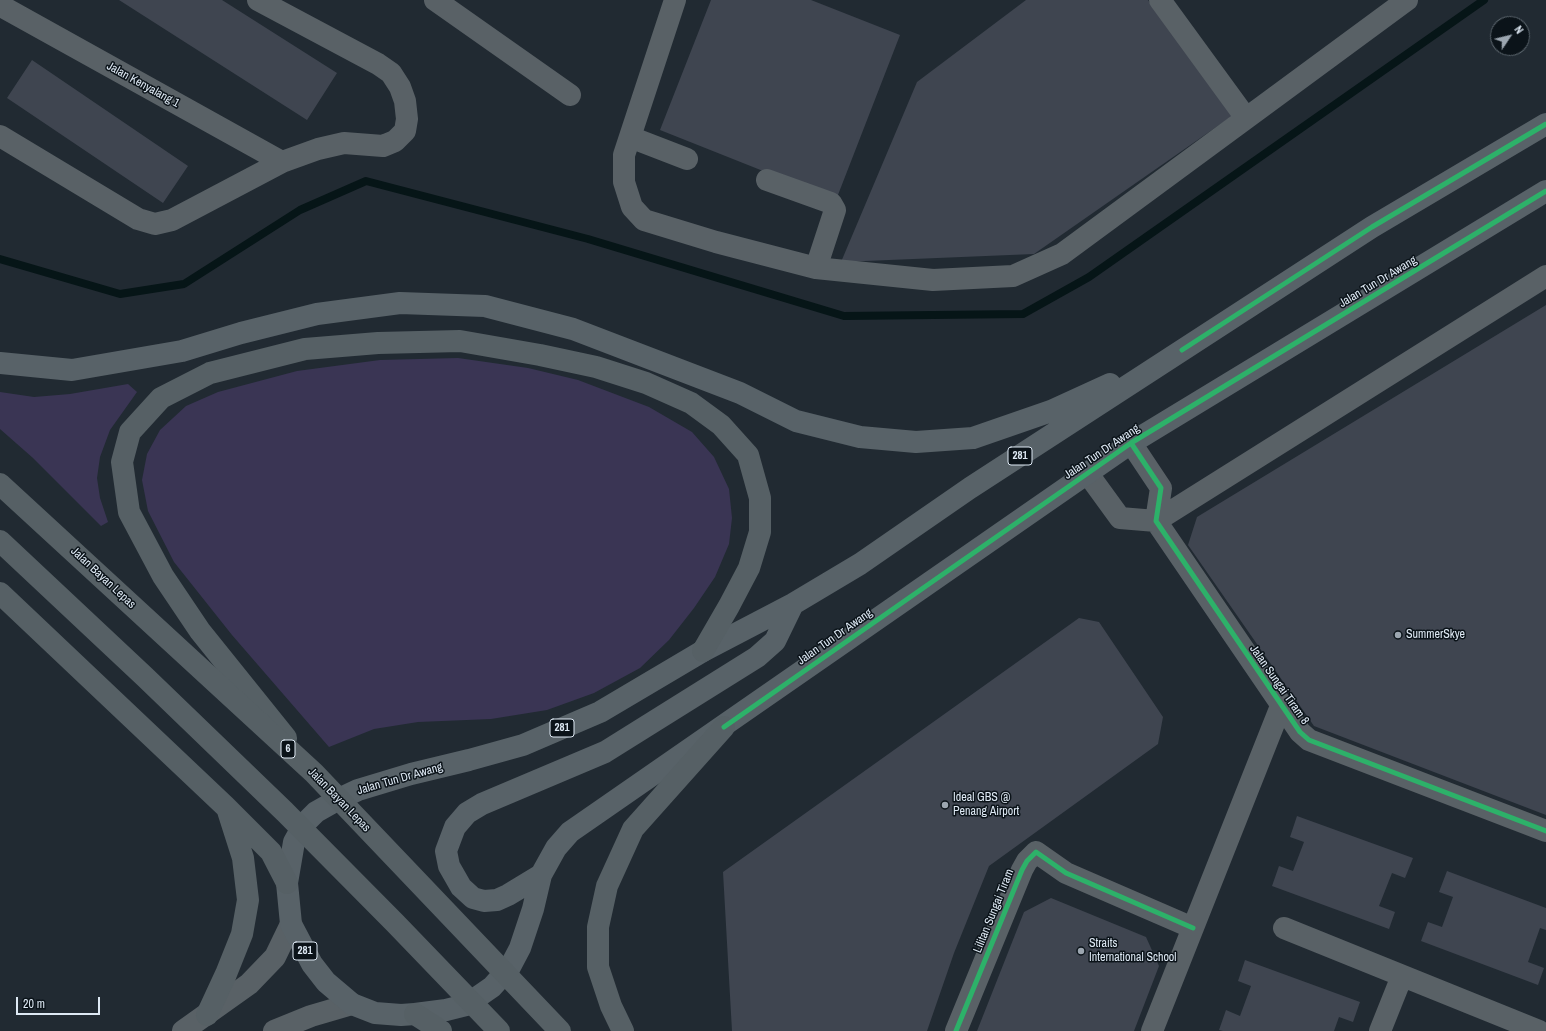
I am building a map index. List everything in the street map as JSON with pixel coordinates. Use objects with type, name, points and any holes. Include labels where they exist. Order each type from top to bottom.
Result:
[{"type":"highway","points":[[314,773],[200,631],[163,576],[129,512],[122,462],[130,432],[161,398],[210,373],[305,349],[378,343],[460,341],[540,355],[596,367],[646,383],[691,403],[722,425],[748,455],[760,498],[760,532],[749,568],[703,652]]},
{"type":"highway","name":"Jalan Bayan Lepas","points":[[0,484],[314,773],[560,1031]]},
{"type":"highway","points":[[0,541],[145,677],[285,812],[396,923],[499,1031]]},
{"type":"highway","points":[[0,593],[226,806],[271,852],[287,883]]},
{"type":"highway","points":[[623,1031],[611,1006],[598,966],[598,927],[607,886],[633,828],[724,727]]},
{"type":"highway","points":[[207,1015],[242,934],[248,900],[243,858],[226,806]]},
{"type":"highway","points":[[414,1014],[441,1031]]},
{"type":"main road","name":"Jalan Tun Dr Awang","points":[[1546,124],[1372,227],[970,488],[860,564],[793,604],[703,652],[600,712],[523,745],[411,774],[358,790],[316,812],[304,824],[294,842],[287,883],[291,924],[312,964],[326,982],[352,1004],[375,1013],[401,1015],[414,1014],[446,1010],[466,1005],[492,987],[510,967],[520,948],[533,909],[541,875],[556,848],[570,832],[724,727],[1131,443],[1546,191]]},
{"type":"main road","points":[[0,363],[72,370],[182,351],[240,333],[317,314],[400,303],[485,306],[573,329],[740,392],[796,421],[860,437],[916,442],[973,438],[1051,411],[1182,350]]},
{"type":"main road","points":[[541,875],[497,900],[484,901],[473,898],[461,887],[449,866],[446,851],[454,827],[467,813],[482,804],[605,752],[757,657],[775,641],[793,604]]},
{"type":"street","points":[[0,136],[138,219],[155,224],[172,220],[282,162],[318,149],[344,143],[383,146],[395,142],[405,131],[408,119],[400,87],[391,73],[378,64],[258,0]]},
{"type":"street","points":[[435,0],[570,95]]},
{"type":"street","points":[[674,0],[624,155],[624,182],[632,207],[644,220],[716,242],[816,268],[933,280],[1012,276],[1062,254],[1407,0]]},
{"type":"street","points":[[1160,0],[1246,118]]},
{"type":"street","name":"Jalan Kenyalang 1","points":[[3,6],[282,162]]},
{"type":"street","points":[[630,137],[687,159]]},
{"type":"street","points":[[767,180],[831,203],[835,210],[816,268]]},
{"type":"street","points":[[1088,474],[1120,518],[1156,521],[1546,276]]},
{"type":"street","points":[[1131,443],[1161,488],[1156,521]]},
{"type":"street","name":"Jalan Sungai Tiram 8","points":[[1156,521],[1281,706],[1300,732],[1309,740],[1546,831]]},
{"type":"street","points":[[1152,1031],[1281,706]]},
{"type":"street","name":"Lilitan Sungai Tiram","points":[[956,1031],[1022,870],[1027,861],[1036,852],[1066,873],[1193,928]]},
{"type":"street","points":[[183,1031],[249,984],[275,957],[291,924]]},
{"type":"street","points":[[1284,928],[1539,1031]]},
{"type":"street","points":[[1380,1031],[1402,976]]},
{"type":"street","points":[[274,1031],[311,1016],[352,1004]]},
{"type":"shaded area","points":[[458,358],[528,368],[578,380],[649,407],[692,432],[714,457],[729,489],[732,518],[729,544],[715,577],[694,608],[669,640],[640,668],[594,693],[547,710],[491,719],[418,722],[374,729],[329,747],[232,635],[174,562],[148,511],[142,480],[147,454],[160,430],[186,406],[218,392],[297,371],[380,360]]},
{"type":"shaded area","points":[[128,384],[137,392],[110,430],[100,457],[97,478],[100,498],[108,522],[101,526],[33,458],[0,429],[0,392],[34,397],[70,394]]},
{"type":"building","points":[[119,0],[222,0],[337,73],[307,120]]},
{"type":"building","points":[[711,0],[811,0],[900,35],[836,200],[660,130]]},
{"type":"building","points":[[1026,0],[1148,0],[1232,116],[1034,254],[841,262],[917,82]]},
{"type":"building","points":[[32,60],[188,166],[163,203],[7,98]]},
{"type":"building","name":"SummerSkye","points":[[1546,305],[1546,815],[1314,726],[1188,545],[1197,517]]},
{"type":"building","name":"Ideal GBS @ Penang Airport","points":[[1079,618],[1099,622],[1163,717],[1158,744],[989,866],[954,953],[927,1031],[732,1031],[723,872]]},
{"type":"building","points":[[1297,816],[1413,858],[1405,878],[1392,873],[1379,906],[1395,912],[1389,929],[1272,886],[1279,866],[1293,871],[1304,842],[1290,837]]},
{"type":"building","points":[[1447,871],[1546,908],[1546,930],[1540,928],[1528,962],[1544,968],[1538,985],[1421,941],[1428,922],[1442,927],[1453,897],[1439,892]]},
{"type":"building","name":"Straits International School","points":[[1051,898],[1146,937],[1159,966],[1134,1031],[977,1031],[1024,912]]},
{"type":"building","points":[[1245,960],[1360,1002],[1353,1022],[1339,1017],[1334,1031],[1219,1030],[1226,1010],[1240,1016],[1251,986],[1238,981]]},
{"type":"waterway","points":[[0,259],[120,294],[184,284],[300,210],[366,181],[588,239],[844,316],[1023,314],[1089,277],[1484,0]]},
{"type":"cycle path","points":[[1182,350],[1372,227],[1546,124]]},
{"type":"cycle path","points":[[724,727],[1131,443],[1546,191]]},
{"type":"cycle path","points":[[1131,443],[1161,488],[1156,521],[1300,732],[1309,740],[1546,831]]},
{"type":"cycle path","points":[[956,1031],[1022,870],[1027,861],[1036,852],[1066,873],[1193,928]]},
{"type":"place","name":"SummerSkye","points":[[1398,635]]},
{"type":"place","name":"Ideal GBS @ Penang Airport","points":[[945,805]]},
{"type":"place","name":"Straits International School","points":[[1081,951]]}]
